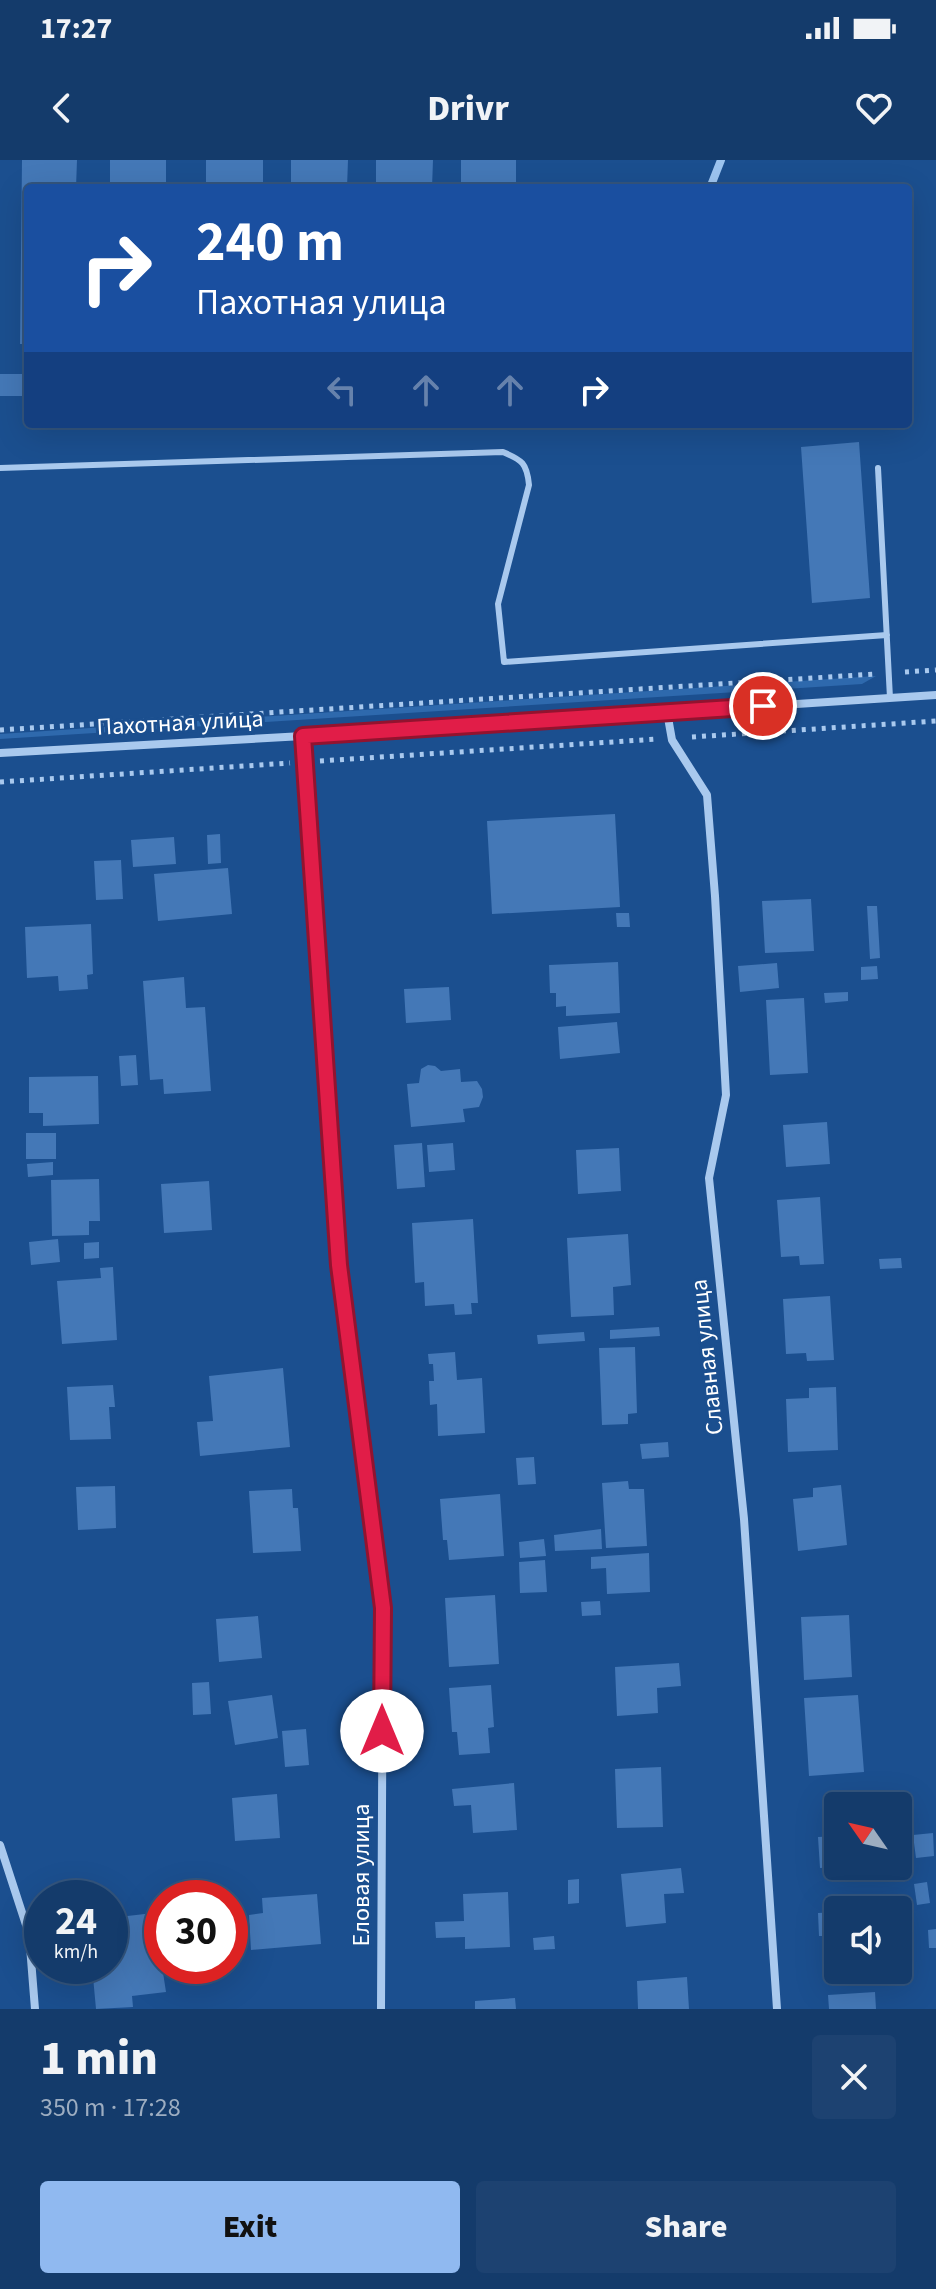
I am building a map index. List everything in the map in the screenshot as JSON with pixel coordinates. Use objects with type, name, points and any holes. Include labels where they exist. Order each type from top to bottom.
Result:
[{"type":"street","name":"Пахотная улица","points":[[0,753],[936,695]]},
{"type":"street","name":"Славная улица","points":[[667,712],[672,738],[707,795],[726,1095],[709,1178],[744,1519],[777,2009]]},
{"type":"street","name":"Еловая улица","points":[[303,736],[339,1265],[383,1608],[381,2009]]},
{"type":"street","points":[[0,1845],[29,1934],[35,2009]]},
{"type":"lane","points":[[0,468],[503,452],[521,460],[528,472],[529,485],[498,604],[504,662],[887,635]]},
{"type":"lane","points":[[878,468],[890,698]]},
{"type":"path","points":[[0,730],[936,670]]},
{"type":"path","points":[[0,782],[936,721]]},
{"type":"shaded area","points":[[876,676],[862,684],[0,739],[0,734]]},
{"type":"building","points":[[22,160],[77,160],[76,184],[24,184],[24,344],[20,344]]},
{"type":"building","points":[[110,160],[166,160],[166,184],[110,184]]},
{"type":"building","points":[[206,160],[263,160],[263,184],[206,184]]},
{"type":"building","points":[[291,160],[348,160],[347,184],[291,184]]},
{"type":"building","points":[[376,160],[433,160],[432,184],[376,184]]},
{"type":"building","points":[[461,160],[516,160],[516,184],[461,184]]},
{"type":"building","points":[[0,374],[24,374],[24,396],[0,396]]},
{"type":"building","points":[[859,442],[870,598],[812,603],[801,447]]},
{"type":"building","points":[[615,814],[620,907],[492,914],[487,821]]},
{"type":"building","points":[[220,834],[221,863],[208,864],[207,835]]},
{"type":"building","points":[[174,837],[176,864],[133,867],[131,840]]},
{"type":"building","points":[[121,860],[123,899],[96,900],[94,861]]},
{"type":"building","points":[[228,868],[232,914],[158,921],[154,874]]},
{"type":"building","points":[[811,899],[814,951],[765,953],[762,901]]},
{"type":"building","points":[[867,906],[877,906],[880,958],[870,959]]},
{"type":"building","points":[[616,913],[629,913],[630,927],[617,927]]},
{"type":"building","points":[[91,924],[93,974],[87,975],[88,989],[59,991],[58,976],[27,978],[25,927]]},
{"type":"building","points":[[618,962],[620,1013],[566,1016],[566,1006],[556,1007],[556,993],[550,993],[549,965]]},
{"type":"building","points":[[777,963],[779,988],[740,992],[738,966]]},
{"type":"building","points":[[877,966],[878,979],[861,980],[861,967]]},
{"type":"building","points":[[184,977],[186,1008],[205,1007],[211,1091],[164,1094],[163,1079],[150,1080],[143,981]]},
{"type":"building","points":[[449,987],[451,1020],[406,1023],[404,989]]},
{"type":"building","points":[[848,992],[848,1001],[825,1003],[824,993]]},
{"type":"building","points":[[804,998],[808,1073],[770,1075],[766,1000]]},
{"type":"building","points":[[617,1022],[620,1053],[560,1059],[558,1027]]},
{"type":"building","points":[[136,1055],[138,1085],[121,1086],[119,1056]]},
{"type":"building","points":[[428,1065],[441,1071],[460,1069],[461,1082],[477,1081],[483,1097],[479,1107],[463,1109],[465,1122],[411,1127],[407,1084],[419,1083],[421,1069]]},
{"type":"building","points":[[98,1076],[99,1124],[43,1126],[43,1113],[29,1113],[29,1077]]},
{"type":"building","points":[[827,1122],[830,1164],[786,1167],[783,1125]]},
{"type":"building","points":[[26,1133],[56,1133],[56,1159],[26,1159]]},
{"type":"building","points":[[422,1143],[425,1187],[397,1189],[394,1145]]},
{"type":"building","points":[[453,1143],[455,1170],[429,1172],[427,1145]]},
{"type":"building","points":[[619,1148],[621,1191],[578,1194],[576,1150]]},
{"type":"building","points":[[53,1162],[53,1175],[28,1177],[27,1164]]},
{"type":"building","points":[[99,1179],[100,1221],[89,1221],[89,1235],[52,1236],[51,1180]]},
{"type":"building","points":[[209,1181],[212,1230],[164,1233],[161,1184]]},
{"type":"building","points":[[820,1197],[824,1264],[800,1265],[799,1256],[781,1257],[777,1200]]},
{"type":"building","points":[[473,1219],[478,1303],[471,1303],[472,1314],[455,1315],[454,1304],[425,1306],[424,1282],[415,1283],[412,1223]]},
{"type":"building","points":[[628,1234],[631,1285],[613,1287],[614,1315],[571,1317],[567,1238]]},
{"type":"building","points":[[58,1239],[60,1262],[31,1265],[29,1242]]},
{"type":"building","points":[[99,1242],[99,1258],[84,1259],[84,1243]]},
{"type":"building","points":[[901,1258],[902,1268],[880,1269],[879,1259]]},
{"type":"building","points":[[113,1267],[117,1340],[62,1344],[57,1281],[101,1278],[100,1268]]},
{"type":"building","points":[[830,1296],[834,1360],[807,1361],[806,1353],[786,1354],[783,1299]]},
{"type":"building","points":[[659,1327],[660,1336],[610,1339],[610,1330]]},
{"type":"building","points":[[584,1332],[585,1341],[538,1344],[537,1335]]},
{"type":"building","points":[[635,1347],[637,1413],[628,1414],[628,1424],[602,1425],[599,1348]]},
{"type":"building","points":[[455,1352],[457,1380],[482,1378],[485,1433],[438,1436],[437,1404],[430,1405],[429,1381],[434,1381],[433,1364],[429,1364],[428,1354]]},
{"type":"building","points":[[283,1368],[290,1447],[200,1456],[197,1422],[213,1421],[209,1376]]},
{"type":"building","points":[[113,1385],[115,1407],[109,1407],[111,1439],[70,1440],[67,1387]]},
{"type":"building","points":[[836,1387],[838,1450],[788,1452],[786,1399],[809,1398],[809,1388]]},
{"type":"building","points":[[668,1442],[669,1457],[642,1459],[640,1444]]},
{"type":"building","points":[[534,1457],[536,1484],[518,1485],[516,1458]]},
{"type":"building","points":[[628,1481],[629,1489],[644,1489],[647,1546],[606,1548],[602,1483]]},
{"type":"building","points":[[841,1485],[847,1545],[798,1551],[793,1499],[813,1497],[813,1488]]},
{"type":"building","points":[[115,1486],[116,1528],[78,1530],[76,1487]]},
{"type":"building","points":[[292,1489],[293,1508],[298,1508],[301,1551],[253,1553],[249,1491]]},
{"type":"building","points":[[500,1494],[504,1556],[449,1560],[447,1540],[443,1540],[440,1499]]},
{"type":"building","points":[[601,1529],[602,1549],[555,1551],[554,1535]]},
{"type":"building","points":[[544,1539],[546,1556],[520,1558],[519,1542]]},
{"type":"building","points":[[649,1553],[650,1592],[607,1594],[606,1568],[591,1569],[591,1557]]},
{"type":"building","points":[[545,1560],[547,1592],[520,1593],[519,1562]]},
{"type":"building","points":[[495,1595],[499,1664],[449,1667],[445,1598]]},
{"type":"building","points":[[600,1601],[601,1615],[582,1616],[581,1602]]},
{"type":"building","points":[[849,1615],[852,1677],[804,1680],[801,1617]]},
{"type":"building","points":[[258,1616],[262,1658],[219,1662],[216,1619]]},
{"type":"building","points":[[679,1663],[681,1686],[657,1688],[658,1713],[617,1716],[615,1667]]},
{"type":"building","points":[[209,1682],[211,1714],[193,1715],[192,1683]]},
{"type":"building","points":[[491,1685],[494,1727],[488,1728],[490,1753],[459,1755],[457,1732],[452,1732],[449,1688]]},
{"type":"building","points":[[272,1695],[278,1738],[235,1745],[228,1701]]},
{"type":"building","points":[[858,1695],[864,1772],[809,1776],[804,1698]]},
{"type":"building","points":[[306,1729],[309,1765],[285,1767],[282,1731]]},
{"type":"building","points":[[661,1767],[663,1827],[617,1828],[615,1769]]},
{"type":"building","points":[[514,1783],[517,1830],[473,1833],[471,1805],[454,1806],[452,1789]]},
{"type":"building","points":[[277,1794],[280,1838],[235,1841],[232,1798]]},
{"type":"building","points":[[933,1833],[934,1856],[916,1858],[913,1835]]},
{"type":"building","points":[[818,1837],[824,1837],[824,1868],[820,1868]]},
{"type":"building","points":[[681,1868],[684,1893],[664,1894],[666,1923],[626,1927],[621,1874]]},
{"type":"building","points":[[579,1879],[579,1903],[568,1904],[568,1880]]},
{"type":"building","points":[[927,1882],[930,1903],[917,1905],[914,1884]]},
{"type":"building","points":[[508,1892],[510,1947],[465,1949],[465,1937],[436,1938],[435,1922],[464,1921],[463,1894]]},
{"type":"building","points":[[317,1894],[321,1944],[251,1950],[249,1915],[263,1913],[262,1898]]},
{"type":"building","points":[[818,1913],[824,1913],[824,1936],[819,1936]]},
{"type":"building","points":[[144,1914],[144,1984],[165,1984],[166,1992],[132,1996],[133,2007],[96,2009],[94,1984],[128,1984],[128,1916]]},
{"type":"building","points":[[936,1929],[936,1948],[929,1948],[928,1930]]},
{"type":"building","points":[[554,1936],[555,1949],[534,1950],[533,1938]]},
{"type":"building","points":[[687,1977],[689,2009],[638,2009],[637,1981]]},
{"type":"building","points":[[875,1992],[876,2009],[829,2009],[828,1995]]},
{"type":"building","points":[[515,1998],[516,2009],[475,2009],[475,2001]]},
{"type":"waterway","points":[[712,184],[721,160]]},
{"type":"route","points":[[382,1731],[383,1608],[339,1265],[303,736],[763,706]]}]
